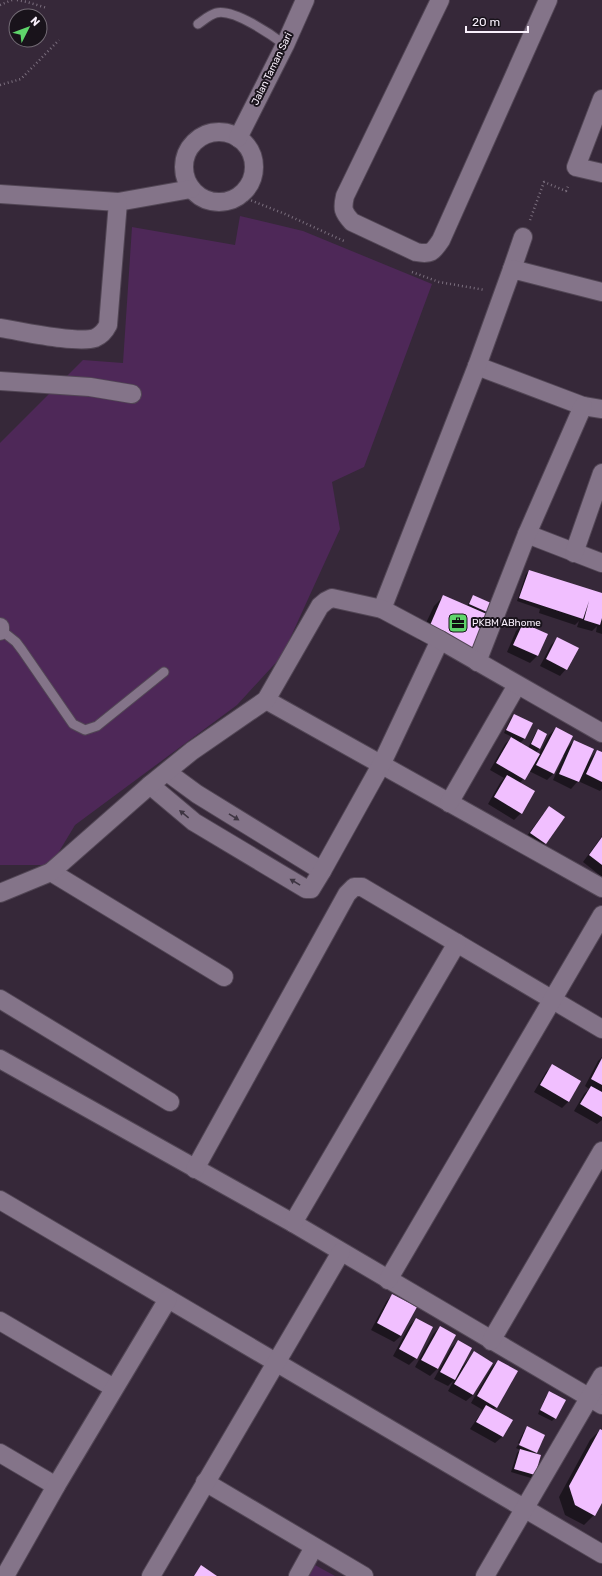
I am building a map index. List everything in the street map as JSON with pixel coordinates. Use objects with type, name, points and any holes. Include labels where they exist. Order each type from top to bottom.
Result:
[{"type":"street","name":"Jalan Taman Sari","points":[[238,138],[285,45],[305,0]]},
{"type":"street","points":[[440,0],[345,196],[343,206],[345,214],[352,222],[416,252],[427,254],[435,249],[441,240],[548,0]]},
{"type":"street","points":[[602,99],[576,166],[602,173]]},
{"type":"street","points":[[214,132],[227,132],[238,138],[248,147],[254,160],[254,173],[249,186],[240,196],[227,202],[213,202],[201,198],[190,188],[185,178],[183,165],[186,153],[193,143],[203,135],[214,132]]},
{"type":"street","points":[[0,194],[118,202],[190,188]]},
{"type":"street","points":[[0,328],[57,337],[88,339],[104,333],[108,325],[118,202]]},
{"type":"street","points":[[382,609],[477,366],[523,237]]},
{"type":"street","points":[[512,269],[602,292]]},
{"type":"street","points":[[477,366],[583,406],[602,409]]},
{"type":"street","points":[[0,381],[90,387],[132,394]]},
{"type":"street","points":[[477,662],[527,534],[583,406]]},
{"type":"street","points":[[574,553],[602,473]]},
{"type":"street","points":[[527,534],[602,563]]},
{"type":"street","points":[[0,892],[51,872],[150,785],[168,772],[192,751],[266,700],[320,606],[332,598],[340,598],[382,609],[440,640],[602,733]]},
{"type":"street","points":[[150,785],[194,822],[306,889],[309,889],[314,886],[381,765],[440,640]]},
{"type":"street","points":[[449,803],[517,685]]},
{"type":"street","points":[[266,700],[602,888]]},
{"type":"street","points":[[168,772],[197,794],[322,871]]},
{"type":"street","points":[[51,872],[224,976]]},
{"type":"street","points":[[195,1169],[347,894],[354,887],[362,887],[602,1029]]},
{"type":"street","points":[[388,1280],[602,915]]},
{"type":"street","points":[[293,1223],[456,943]]},
{"type":"street","points":[[0,999],[170,1102]]},
{"type":"street","points":[[0,1059],[293,1223],[595,1402]]},
{"type":"street","points":[[491,1341],[602,1151]]},
{"type":"street","points":[[0,1200],[602,1554]]},
{"type":"street","points":[[151,1576],[340,1252]]},
{"type":"street","points":[[5,1576],[56,1486],[168,1299]]},
{"type":"street","points":[[0,1321],[114,1388]]},
{"type":"street","points":[[485,1576],[524,1509],[595,1402],[602,1376]]},
{"type":"street","points":[[0,1453],[56,1486]]},
{"type":"street","points":[[206,1482],[364,1576]]},
{"type":"street","points":[[298,1576],[314,1547]]},
{"type":"lane","points":[[198,24],[210,15],[218,12],[227,14],[247,21],[270,34],[285,45]]},
{"type":"lane","points":[[0,629],[16,642],[73,724],[86,730],[97,726],[164,672]]},
{"type":"path","points":[[0,5],[12,0]]},
{"type":"path","points":[[17,0],[47,8]]},
{"type":"path","points":[[0,85],[20,79],[59,40]]},
{"type":"path","points":[[523,237],[544,182],[566,191],[576,166]]},
{"type":"path","points":[[240,196],[323,232]]},
{"type":"path","points":[[419,276],[439,282],[503,293]]},
{"type":"shaded area","points":[[240,216],[303,231],[432,284],[364,467],[332,482],[340,529],[282,656],[237,705],[75,825],[51,865],[0,865],[0,443],[83,360],[123,363],[132,227],[235,245]]},
{"type":"shaded area","points":[[315,1565],[335,1576],[309,1576]]},
{"type":"building","points":[[529,570],[602,593],[602,618],[600,625],[584,620],[589,601],[583,619],[519,598]]},
{"type":"building","name":"PKBM ABhome","points":[[443,595],[489,615],[473,651],[428,630]]},
{"type":"building","points":[[473,595],[491,603],[487,612],[469,604]]},
{"type":"building","points":[[523,623],[548,634],[538,656],[513,645]]},
{"type":"building","points":[[557,637],[579,648],[567,670],[546,659]]},
{"type":"building","points":[[514,714],[533,723],[525,739],[506,730]]},
{"type":"building","points":[[556,727],[573,736],[554,774],[536,765]]},
{"type":"building","points":[[538,729],[547,734],[540,749],[531,744]]},
{"type":"building","points":[[511,737],[540,754],[525,780],[496,763]]},
{"type":"building","points":[[574,740],[594,749],[579,782],[559,774]]},
{"type":"building","points":[[597,750],[602,752],[602,782],[586,774]]},
{"type":"building","points":[[507,775],[535,791],[522,814],[494,797]]},
{"type":"building","points":[[549,806],[565,817],[546,844],[530,833]]},
{"type":"building","points":[[602,837],[602,865],[589,855]]},
{"type":"building","points":[[602,1058],[602,1085],[591,1079]]},
{"type":"building","points":[[552,1064],[581,1081],[569,1102],[540,1085]]},
{"type":"building","points":[[591,1086],[602,1092],[602,1117],[580,1104]]},
{"type":"building","points":[[392,1294],[417,1307],[401,1336],[377,1323]]},
{"type":"building","points":[[416,1318],[433,1327],[417,1359],[399,1349]]},
{"type":"building","points":[[440,1326],[456,1335],[438,1369],[421,1360]]},
{"type":"building","points":[[458,1340],[472,1348],[455,1380],[440,1372]]},
{"type":"building","points":[[474,1351],[493,1363],[473,1395],[454,1384]]},
{"type":"building","points":[[498,1360],[518,1371],[497,1408],[477,1396]]},
{"type":"building","points":[[549,1391],[566,1400],[556,1419],[540,1410]]},
{"type":"building","points":[[486,1405],[513,1420],[503,1437],[476,1422]]},
{"type":"building","points":[[527,1426],[545,1435],[537,1453],[519,1445]]},
{"type":"building","points":[[600,1429],[602,1430],[602,1503],[595,1516],[575,1505],[569,1486]]},
{"type":"building","points":[[520,1449],[541,1455],[535,1475],[514,1469]]},
{"type":"building","points":[[201,1565],[217,1576],[194,1576]]},
{"type":"place","name":"PKBM ABhome","points":[[458,623]]}]
